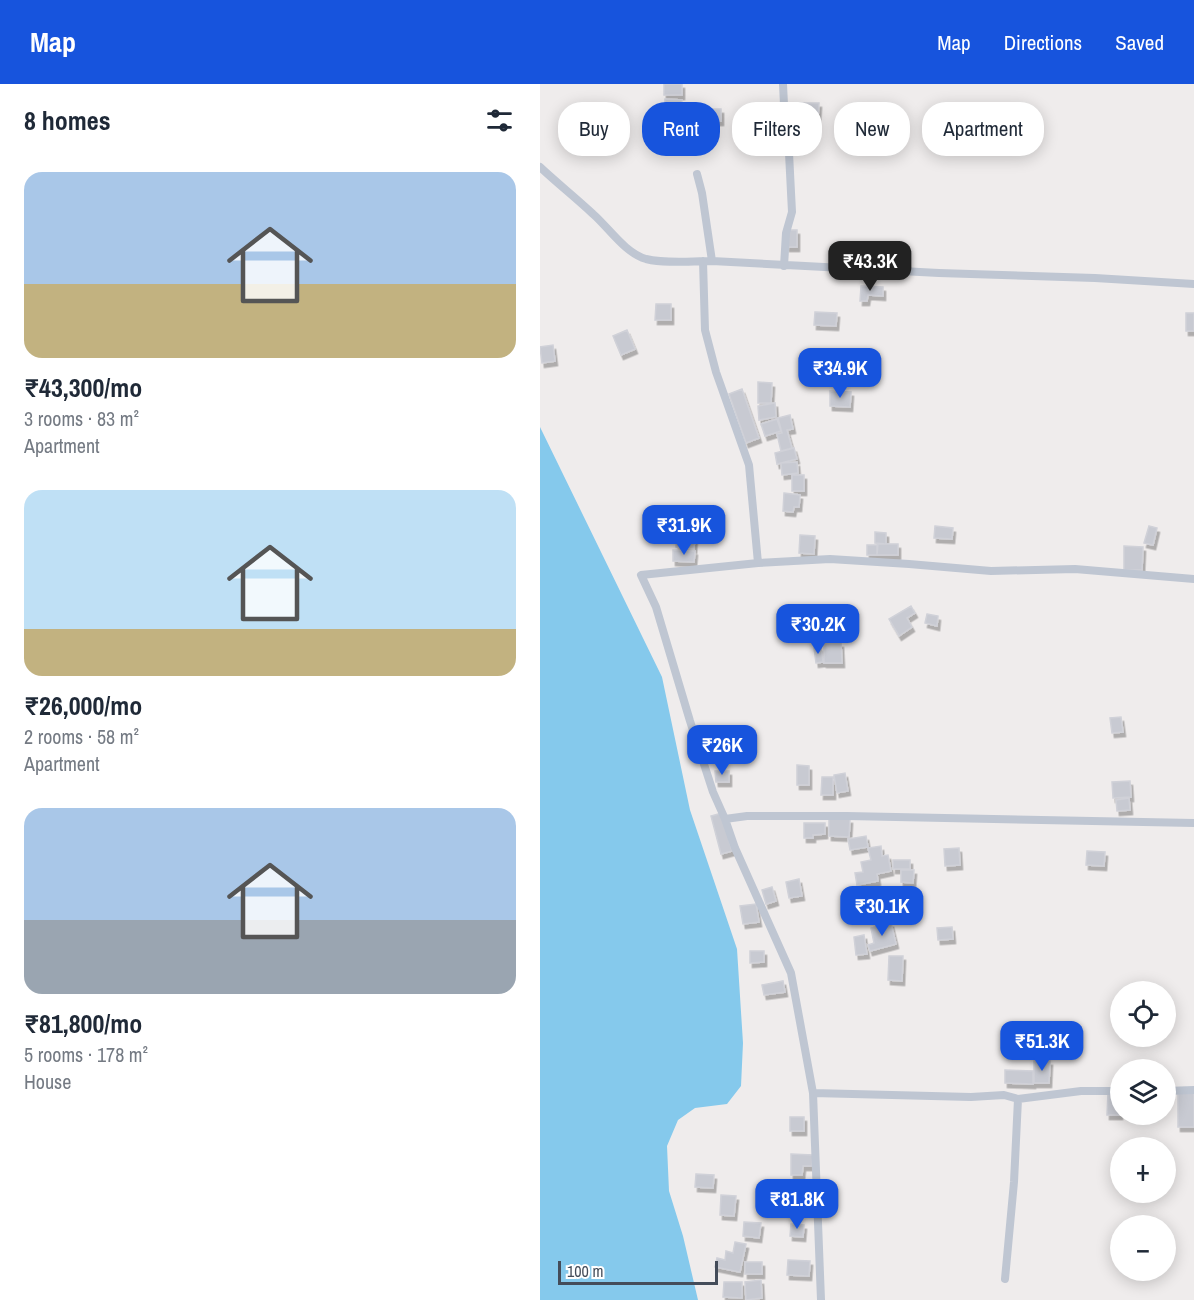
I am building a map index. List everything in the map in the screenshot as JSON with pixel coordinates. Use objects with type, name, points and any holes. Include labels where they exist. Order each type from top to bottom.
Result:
[{"type":"street","points":[[783,84],[792,212],[786,233],[784,266]]},
{"type":"street","points":[[540,167],[594,214],[634,254],[647,259],[1194,284]]},
{"type":"street","points":[[697,174],[702,193],[707,261],[705,330],[716,372],[749,465],[758,563]]},
{"type":"street","points":[[821,1300],[813,1093],[791,973],[735,849],[713,792],[656,607],[641,575],[758,563],[830,559],[991,571],[1075,569],[1194,579]]},
{"type":"street","points":[[725,819],[747,816],[847,816],[1194,823]]},
{"type":"street","points":[[1176,1090],[1194,1090]]},
{"type":"street","points":[[813,1093],[970,1097],[1004,1095],[1018,1099],[1081,1091],[1110,1091]]},
{"type":"street","points":[[1005,1279],[1014,1182],[1018,1099]]},
{"type":"water","points":[[540,427],[662,677],[690,810],[737,949],[743,1043],[741,1086],[727,1104],[695,1108],[678,1120],[667,1146],[669,1191],[683,1236],[698,1300],[540,1300]]},
{"type":"building","points":[[664,84],[682,84],[682,95],[664,95]]},
{"type":"building","points":[[665,99],[682,100],[682,102],[665,102]]},
{"type":"building","points":[[788,230],[797,230],[797,247],[787,247]]},
{"type":"building","points":[[861,286],[883,287],[883,296],[868,295],[867,301],[860,301]]},
{"type":"building","points":[[656,304],[671,304],[671,320],[655,320]]},
{"type":"building","points":[[815,312],[837,313],[836,326],[814,325]]},
{"type":"building","points":[[1186,313],[1194,313],[1194,331],[1186,331]]},
{"type":"building","points":[[627,330],[635,349],[621,355],[613,336]]},
{"type":"building","points":[[553,345],[555,361],[542,363],[540,347]]},
{"type":"building","points":[[758,382],[772,383],[771,403],[758,403]]},
{"type":"building","points":[[742,389],[759,438],[746,443],[729,394]]},
{"type":"building","points":[[830,391],[851,392],[850,407],[830,406]]},
{"type":"building","points":[[775,403],[776,417],[759,420],[758,406]]},
{"type":"building","points":[[790,415],[793,429],[787,430],[792,448],[781,451],[777,434],[782,433],[778,418]]},
{"type":"building","points":[[777,419],[781,431],[765,436],[761,424]]},
{"type":"building","points":[[794,448],[797,459],[777,464],[775,453]]},
{"type":"building","points":[[797,462],[798,473],[782,475],[781,463]]},
{"type":"building","points":[[792,475],[804,475],[804,491],[792,491]]},
{"type":"building","points":[[784,493],[800,495],[799,507],[794,507],[793,512],[783,511]]},
{"type":"building","points":[[935,526],[953,528],[952,539],[934,538]]},
{"type":"building","points":[[1149,526],[1157,528],[1153,545],[1144,543]]},
{"type":"building","points":[[875,532],[886,533],[886,544],[875,543]]},
{"type":"building","points":[[677,533],[695,535],[694,549],[676,547]]},
{"type":"building","points":[[800,535],[815,536],[814,554],[799,553]]},
{"type":"building","points":[[878,544],[898,544],[898,555],[877,555]]},
{"type":"building","points":[[867,545],[877,545],[877,555],[867,555]]},
{"type":"building","points":[[1124,546],[1143,547],[1142,570],[1124,570]]},
{"type":"building","points":[[673,550],[695,551],[694,562],[673,561]]},
{"type":"building","points":[[911,606],[915,613],[907,618],[912,627],[899,636],[889,619]]},
{"type":"building","points":[[927,614],[938,616],[937,626],[925,623]]},
{"type":"building","points":[[824,643],[841,643],[842,663],[824,663]]},
{"type":"building","points":[[821,647],[823,662],[816,663],[814,648]]},
{"type":"building","points":[[1121,717],[1123,732],[1112,733],[1110,718]]},
{"type":"building","points":[[797,765],[809,766],[809,785],[797,785]]},
{"type":"building","points":[[715,771],[729,771],[729,782],[716,782]]},
{"type":"building","points":[[845,773],[848,791],[837,793],[834,775]]},
{"type":"building","points":[[822,777],[833,777],[833,795],[821,795]]},
{"type":"building","points":[[1130,781],[1131,797],[1113,798],[1112,782]]},
{"type":"building","points":[[1129,798],[1130,810],[1117,811],[1116,800]]},
{"type":"building","points":[[722,813],[732,851],[721,854],[711,816]]},
{"type":"building","points":[[829,819],[850,819],[849,837],[829,836]]},
{"type":"building","points":[[804,823],[825,823],[825,834],[804,838]]},
{"type":"building","points":[[866,836],[868,847],[850,850],[848,839]]},
{"type":"building","points":[[881,846],[882,856],[888,855],[891,871],[877,874],[878,881],[857,885],[855,873],[863,872],[861,862],[871,860],[868,848]]},
{"type":"building","points":[[959,848],[960,865],[945,866],[944,849]]},
{"type":"building","points":[[1087,851],[1105,852],[1104,866],[1086,865]]},
{"type":"building","points":[[893,860],[910,860],[910,869],[893,869]]},
{"type":"building","points":[[901,870],[914,870],[913,883],[901,882]]},
{"type":"building","points":[[799,879],[802,896],[789,898],[786,882]]},
{"type":"building","points":[[772,887],[776,901],[766,904],[762,890]]},
{"type":"building","points":[[756,904],[759,922],[743,924],[740,906]]},
{"type":"building","points":[[891,923],[896,944],[870,951],[868,945],[874,943],[871,928]]},
{"type":"building","points":[[952,927],[953,939],[938,940],[937,928]]},
{"type":"building","points":[[864,935],[867,954],[856,955],[854,937]]},
{"type":"building","points":[[750,951],[764,951],[764,962],[750,963]]},
{"type":"building","points":[[889,956],[903,956],[902,981],[888,980]]},
{"type":"building","points":[[783,981],[785,992],[764,995],[762,985]]},
{"type":"building","points":[[1034,1061],[1050,1061],[1049,1083],[1034,1083]]},
{"type":"building","points":[[1005,1070],[1033,1071],[1033,1084],[1005,1083]]},
{"type":"building","points":[[1108,1092],[1110,1092],[1110,1115],[1107,1115]]},
{"type":"building","points":[[1178,1092],[1194,1092],[1194,1127],[1178,1127]]},
{"type":"building","points":[[790,1117],[804,1117],[804,1131],[790,1131]]},
{"type":"building","points":[[791,1154],[813,1155],[812,1166],[803,1166],[802,1175],[791,1175]]},
{"type":"building","points":[[696,1174],[714,1175],[713,1188],[695,1187]]},
{"type":"building","points":[[721,1195],[736,1196],[734,1216],[720,1215]]},
{"type":"building","points":[[744,1222],[761,1223],[759,1238],[743,1236]]},
{"type":"building","points":[[791,1224],[804,1225],[803,1237],[790,1236]]},
{"type":"building","points":[[735,1242],[746,1244],[740,1272],[715,1267],[717,1258],[725,1260],[726,1251],[733,1253]]},
{"type":"building","points":[[788,1260],[810,1261],[809,1276],[787,1275]]},
{"type":"building","points":[[745,1262],[762,1262],[762,1274],[745,1274]]},
{"type":"building","points":[[761,1280],[762,1298],[746,1300],[745,1282]]},
{"type":"building","points":[[724,1282],[742,1282],[742,1298],[723,1297]]}]
